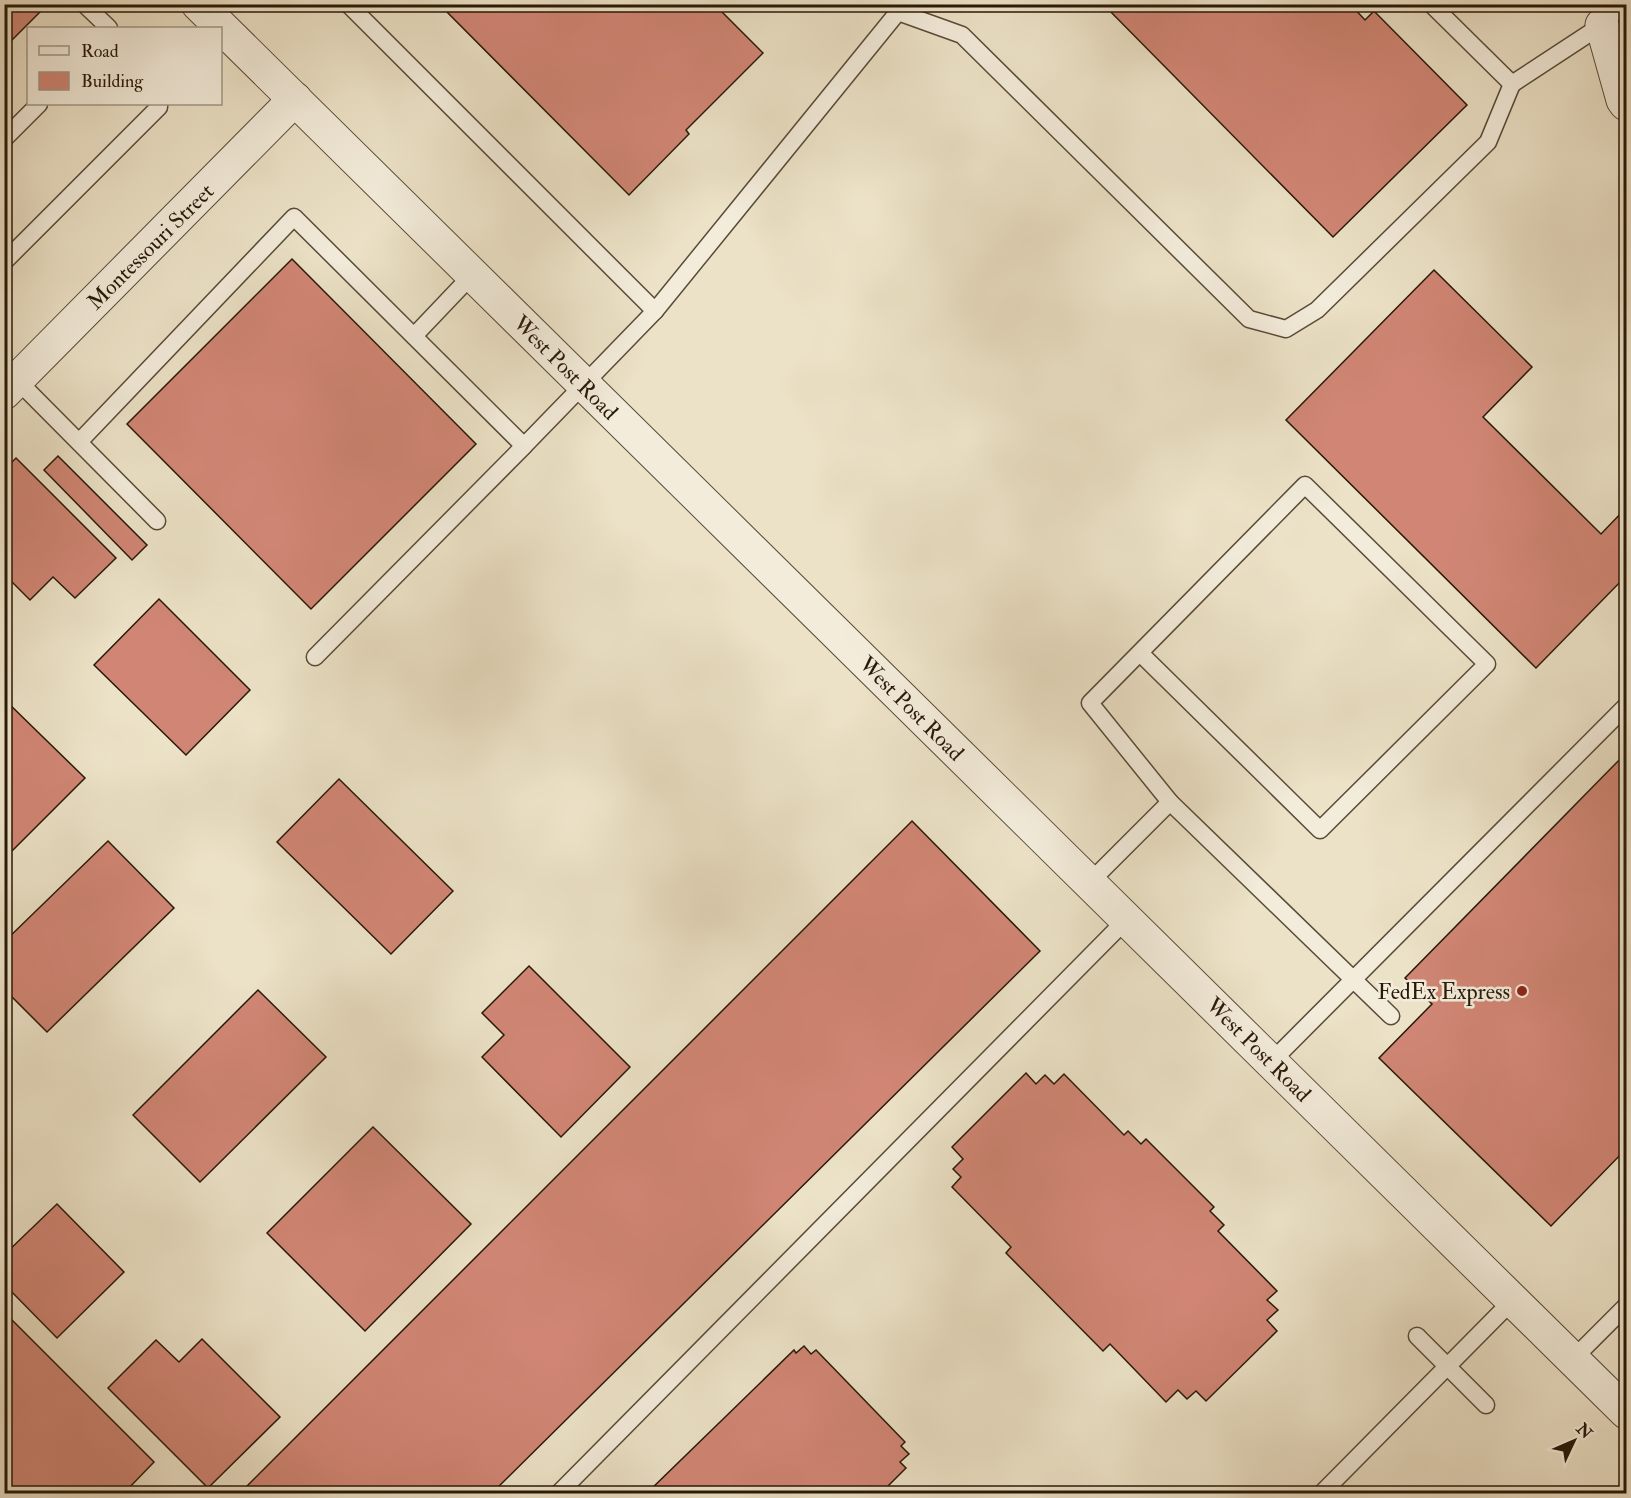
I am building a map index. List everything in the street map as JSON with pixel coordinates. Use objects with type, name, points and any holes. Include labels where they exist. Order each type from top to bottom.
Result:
[{"type":"street","name":"West Post Road","points":[[198,4],[221,27]]},
{"type":"street","points":[[1608,11],[1623,100],[1626,104]]},
{"type":"street","name":"West Post Road","points":[[222,28],[1626,1412]]},
{"type":"street","name":"Montessouri Street","points":[[11,387],[295,99]]},
{"type":"lane","points":[[84,4],[108,27]]},
{"type":"lane","points":[[348,4],[655,311]]},
{"type":"lane","points":[[1431,4],[1512,84]]},
{"type":"lane","points":[[315,657],[655,311],[897,7],[962,35],[1249,319],[1286,329],[1317,310],[1488,142],[1512,84],[1608,11]]},
{"type":"lane","points":[[4,139],[38,105]]},
{"type":"lane","points":[[4,262],[159,105]]},
{"type":"lane","points":[[79,442],[294,217],[524,446]]},
{"type":"lane","points":[[414,336],[472,275]]},
{"type":"lane","points":[[11,387],[79,442],[158,521]]},
{"type":"lane","points":[[1140,653],[1320,830],[1487,664],[1305,485],[1090,703],[1170,802],[1391,1016]]},
{"type":"lane","points":[[1271,1062],[1626,706]]},
{"type":"lane","points":[[1089,883],[1170,802]]},
{"type":"lane","points":[[558,1494],[1127,920]]},
{"type":"lane","points":[[1321,1494],[1514,1300]]},
{"type":"lane","points":[[1573,1359],[1626,1306]]},
{"type":"lane","points":[[1418,1336],[1486,1405]]},
{"type":"building","points":[[4,4],[33,4],[40,12],[4,48]]},
{"type":"building","points":[[439,4],[714,4],[763,53],[686,130],[689,134],[629,195]]},
{"type":"building","points":[[1103,4],[1350,4],[1365,20],[1374,11],[1467,105],[1333,237]]},
{"type":"building","points":[[292,259],[476,444],[311,609],[127,424]]},
{"type":"building","points":[[1434,270],[1532,367],[1483,417],[1601,534],[1626,508],[1626,576],[1536,668],[1286,420]]},
{"type":"building","points":[[58,456],[147,545],[132,560],[44,470]]},
{"type":"building","points":[[16,458],[116,558],[75,598],[53,577],[30,600],[4,574],[4,470]]},
{"type":"building","points":[[159,599],[250,690],[186,755],[94,665]]},
{"type":"building","points":[[4,699],[85,778],[4,859]]},
{"type":"building","name":"FedEx Express","points":[[1626,753],[1626,1149],[1551,1226],[1379,1058],[1432,1004],[1405,978]]},
{"type":"building","points":[[339,779],[453,891],[391,954],[277,842]]},
{"type":"building","points":[[912,821],[1040,951],[491,1494],[239,1494]]},
{"type":"building","points":[[108,841],[174,908],[47,1032],[4,989],[4,942]]},
{"type":"building","points":[[529,966],[630,1067],[561,1137],[482,1057],[504,1035],[482,1013]]},
{"type":"building","points":[[258,990],[326,1057],[200,1182],[133,1115]]},
{"type":"building","points":[[1026,1073],[1036,1084],[1045,1075],[1054,1084],[1064,1074],[1124,1135],[1128,1131],[1141,1144],[1146,1139],[1214,1207],[1210,1211],[1224,1225],[1218,1231],[1277,1291],[1267,1300],[1278,1310],[1267,1320],[1277,1331],[1206,1401],[1196,1391],[1187,1399],[1178,1390],[1166,1402],[1110,1344],[1103,1351],[1006,1253],[1011,1247],[952,1187],[961,1177],[953,1169],[963,1159],[952,1147]]},
{"type":"building","points":[[373,1127],[471,1224],[365,1331],[267,1233]]},
{"type":"building","points":[[57,1204],[124,1272],[57,1338],[4,1284],[4,1255]]},
{"type":"building","points":[[4,1312],[154,1462],[123,1494],[4,1494]]},
{"type":"building","points":[[202,1339],[280,1417],[208,1488],[108,1388],[156,1340],[179,1362]]},
{"type":"building","points":[[804,1346],[811,1354],[816,1350],[905,1442],[901,1446],[909,1454],[900,1462],[906,1468],[880,1494],[646,1494],[794,1350],[796,1353]]},
{"type":"place","name":"FedEx Express","points":[[1522,991]]}]
